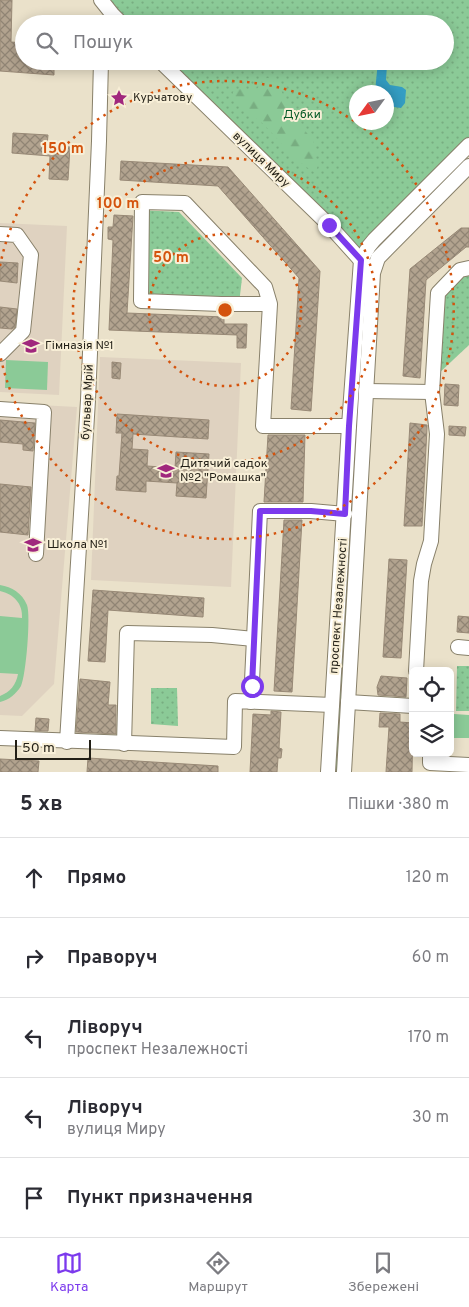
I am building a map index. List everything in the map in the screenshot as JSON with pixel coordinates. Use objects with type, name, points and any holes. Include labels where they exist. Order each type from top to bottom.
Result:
[{"type":"street","points":[[101,0],[110,15]]},
{"type":"street","name":"бульвар Мрій","points":[[67,742],[88,400],[101,70]]},
{"type":"street","name":"вулиця Миру","points":[[169,70],[329,225],[372,273]]},
{"type":"street","points":[[361,260],[374,240],[469,145]]},
{"type":"street","points":[[372,273],[378,258],[467,172]]},
{"type":"street","points":[[270,304],[142,301],[142,202],[185,203],[264,287],[270,304],[263,426],[349,426]]},
{"type":"street","points":[[0,234],[17,235],[31,255],[23,331],[0,354]]},
{"type":"street","name":"проспект Незалежності","points":[[328,772],[361,260]]},
{"type":"street","points":[[416,667],[421,581],[431,541],[437,434],[432,392],[438,293],[460,270],[469,268]]},
{"type":"street","name":"проспект Незалежності","points":[[344,772],[372,273]]},
{"type":"street","points":[[366,391],[432,392]]},
{"type":"street","points":[[0,409],[44,412],[36,554]]},
{"type":"street","points":[[251,702],[260,511],[311,511],[345,514]]},
{"type":"street","points":[[124,744],[127,633],[212,635],[254,639]]},
{"type":"street","points":[[0,738],[234,747],[235,701],[332,705]]},
{"type":"street","points":[[348,702],[409,705]]},
{"type":"street","points":[[430,757],[430,764],[469,764]]},
{"type":"shaded area","name":"Гімназія №1","points":[[0,223],[67,226],[59,395],[0,392]]},
{"type":"shaded area","name":"Дитячий садок №2 \"Ромашка\"","points":[[100,357],[241,363],[231,587],[91,580]]},
{"type":"shaded area","name":"Школа №1","points":[[0,403],[77,407],[54,684],[22,716],[0,715]]},
{"type":"green space","name":"Дубки","points":[[108,0],[469,0],[469,142],[361,251],[178,70],[454,70],[454,15],[122,15]]},
{"type":"green space","points":[[268,78],[278,85],[299,124],[313,140],[318,165],[316,171],[314,172],[299,162],[262,123],[242,108],[232,97],[233,92],[238,89],[255,90]]},
{"type":"green space","points":[[138,210],[179,212],[242,278],[239,304],[140,302]]},
{"type":"green space","points":[[469,272],[469,345],[437,375],[434,296]]},
{"type":"green space","points":[[363,292],[367,293],[340,772],[335,772]]},
{"type":"green space","points":[[6,360],[48,362],[47,390],[5,388]]},
{"type":"green space","points":[[0,585],[9,587],[19,594],[27,605],[28,632],[21,686],[12,696],[0,702],[0,696],[12,688],[18,674],[0,673],[0,616],[22,618],[22,613],[17,600],[0,591]]},
{"type":"green space","points":[[457,666],[469,666],[469,711],[456,711]]},
{"type":"green space","points":[[151,688],[177,688],[178,726],[151,724]]},
{"type":"green space","points":[[454,714],[469,715],[469,738],[454,738]]},
{"type":"water","points":[[377,70],[387,70],[386,80],[390,85],[376,85]]},
{"type":"water","points":[[394,86],[406,90],[405,103],[401,108],[394,107]]},
{"type":"building","points":[[0,0],[12,0],[11,42],[15,42],[15,70],[54,70],[54,75],[0,71]]},
{"type":"building","points":[[13,133],[48,135],[47,146],[70,147],[68,180],[49,179],[50,156],[12,153]]},
{"type":"building","points":[[121,161],[228,167],[320,271],[311,411],[291,409],[299,278],[218,186],[120,180]]},
{"type":"building","points":[[114,215],[133,216],[127,313],[224,317],[224,324],[247,324],[246,348],[237,348],[237,335],[109,330],[113,240],[108,239],[108,227],[113,227]]},
{"type":"building","points":[[461,228],[469,228],[469,247],[466,247],[426,280],[420,378],[403,376],[410,269]]},
{"type":"building","points":[[0,262],[18,263],[17,283],[0,281]]},
{"type":"building","points":[[0,307],[17,309],[15,327],[12,329],[0,328]]},
{"type":"building","points":[[112,362],[121,363],[120,379],[112,378]]},
{"type":"building","points":[[445,384],[459,385],[458,406],[444,405]]},
{"type":"building","points":[[117,414],[209,420],[208,439],[133,434],[132,449],[148,450],[147,466],[175,468],[176,452],[209,454],[206,498],[176,496],[177,483],[146,481],[146,492],[116,490],[117,476],[119,476],[122,433],[116,433]]},
{"type":"building","points":[[0,420],[35,423],[33,451],[23,450],[23,444],[0,442]]},
{"type":"building","points":[[410,423],[427,425],[422,526],[404,526]]},
{"type":"building","points":[[449,426],[466,427],[465,436],[449,435]]},
{"type":"building","points":[[268,435],[305,435],[303,502],[264,502]]},
{"type":"building","points":[[0,484],[31,487],[28,535],[0,532]]},
{"type":"building","points":[[284,520],[302,520],[292,692],[274,691]]},
{"type":"building","points":[[389,559],[407,560],[401,658],[383,657]]},
{"type":"building","points":[[93,590],[204,598],[203,617],[108,610],[105,662],[88,661]]},
{"type":"building","points":[[458,616],[469,617],[469,633],[457,632]]},
{"type":"building","points":[[381,676],[407,678],[406,697],[378,695],[377,687]]},
{"type":"building","points":[[80,679],[110,682],[108,705],[116,705],[116,734],[76,732]]},
{"type":"building","points":[[271,711],[281,712],[279,748],[282,749],[281,758],[278,758],[277,772],[250,772],[253,714],[271,715]]},
{"type":"building","points":[[380,713],[400,714],[400,722],[409,723],[409,757],[412,757],[412,772],[386,772],[389,727],[379,727]]},
{"type":"building","points":[[36,718],[49,719],[48,731],[35,731]]},
{"type":"building","points":[[88,758],[218,766],[218,772],[87,772]]},
{"type":"building","points":[[0,759],[39,761],[38,772],[0,772]]},
{"type":"place","name":"Курчатову","points":[[119,98]]},
{"type":"place","name":"Гімназія №1","points":[[31,346]]},
{"type":"place","name":"Дитячий садок №2 \"Ромашка\"","points":[[166,471]]},
{"type":"place","name":"Школа №1","points":[[33,545]]},
{"type":"route","points":[[252,686],[260,511],[311,511],[345,514],[349,426],[361,260],[329,225]]}]
